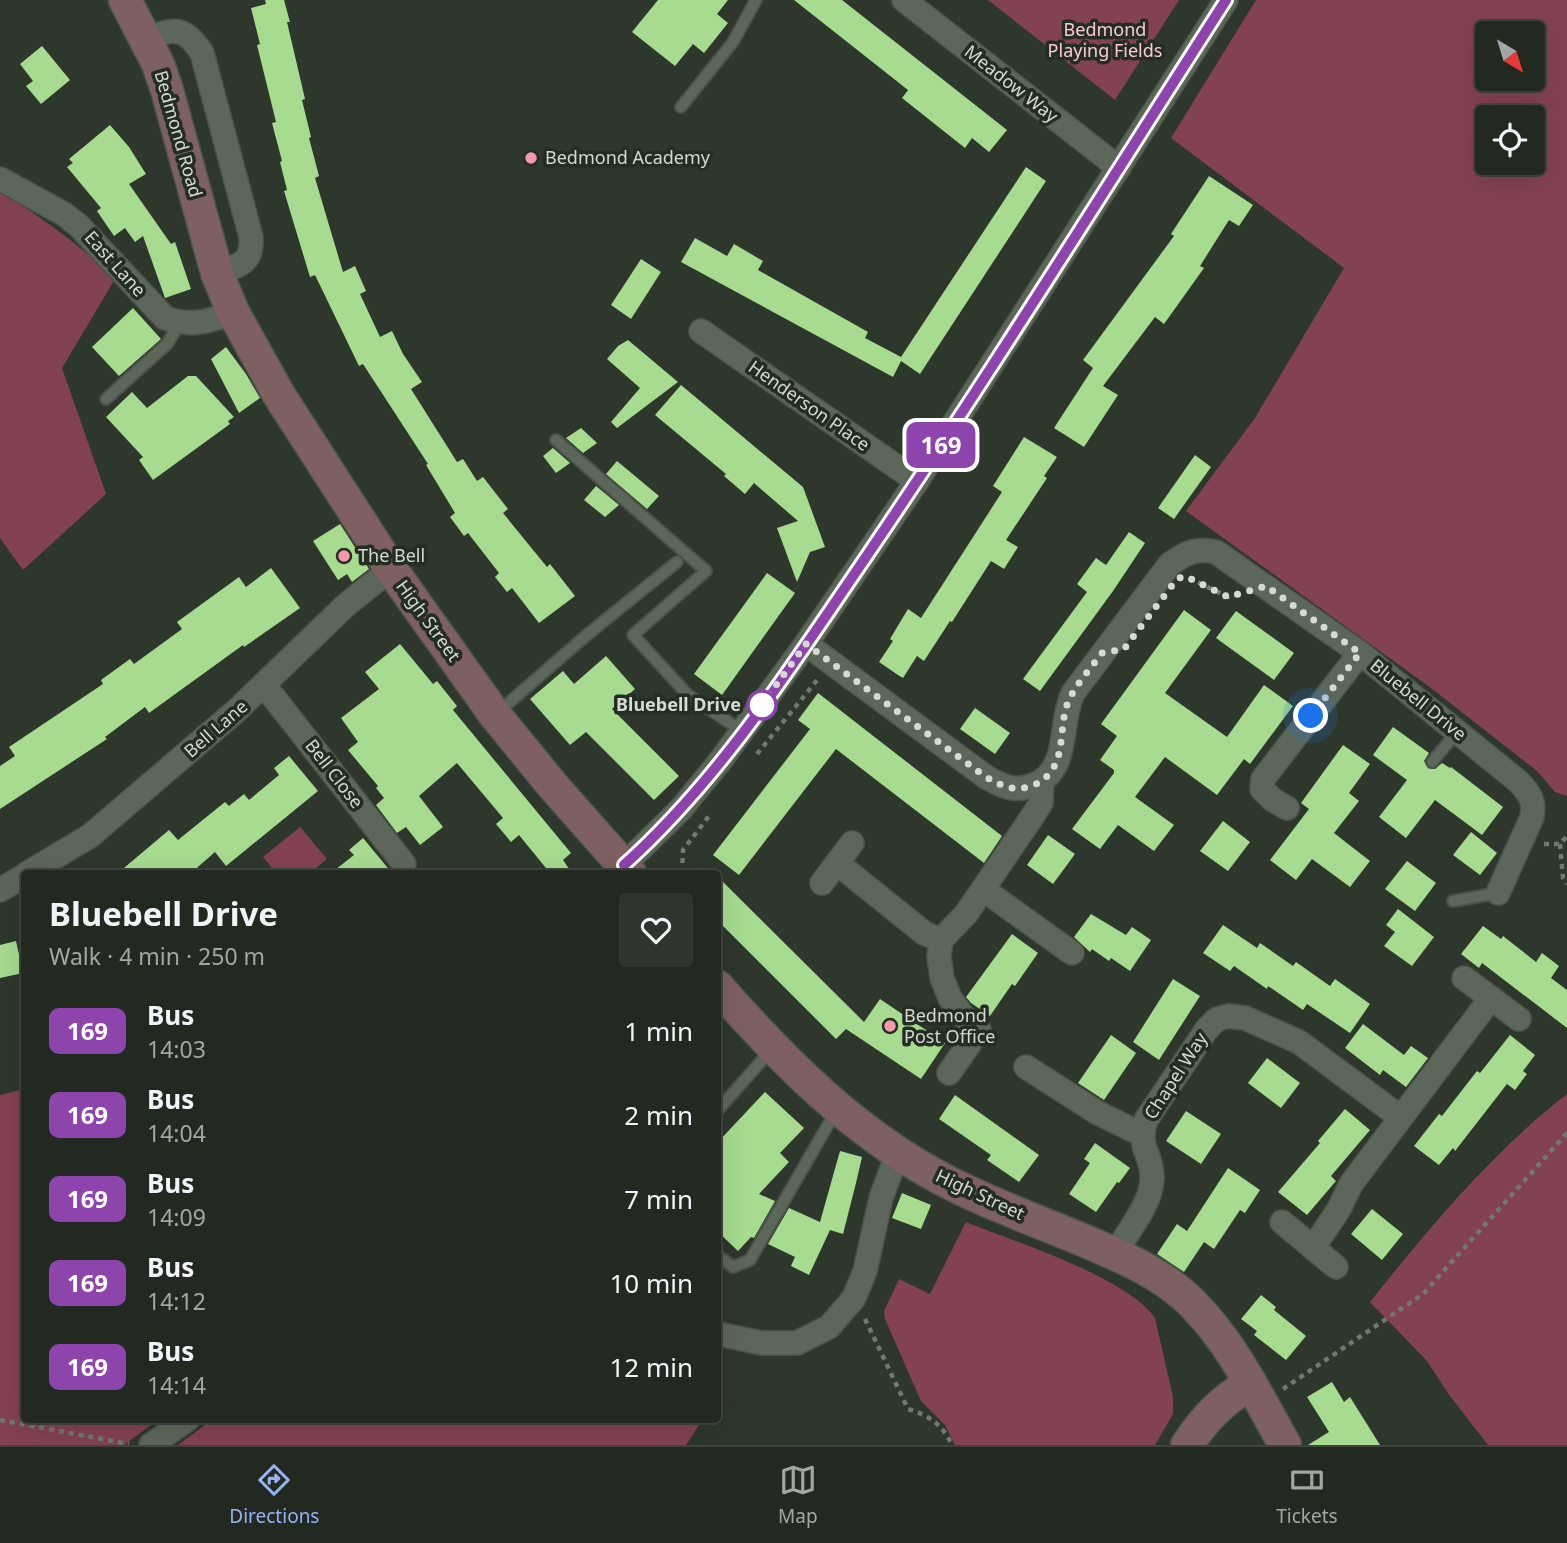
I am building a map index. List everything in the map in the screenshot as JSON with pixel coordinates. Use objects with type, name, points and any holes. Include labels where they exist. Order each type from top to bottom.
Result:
[{"type":"street","name":"Bedmond Road","points":[[125,0],[147,40],[167,90],[217,273]]},
{"type":"street","name":"Meadow Way","points":[[904,0],[1119,168]]},
{"type":"street","points":[[627,869],[681,809],[806,644],[918,481],[1226,0]]},
{"type":"street","points":[[147,40],[163,32],[180,31],[193,39],[202,53],[252,249],[245,262],[217,273]]},
{"type":"street","name":"East Lane","points":[[0,179],[79,226],[165,318],[180,323]]},
{"type":"street","name":"High Street","points":[[217,273],[233,312],[279,396],[391,569],[495,715],[552,786],[627,869]]},
{"type":"street","points":[[180,323],[209,322],[233,312]]},
{"type":"street","name":"Henderson Place","points":[[701,331],[918,481]]},
{"type":"street","name":"Bluebell Drive","points":[[941,940],[984,890],[1041,803],[1042,781],[1058,763],[1067,705],[1073,693],[1170,564],[1199,549],[1216,552],[1360,653],[1519,782],[1530,794],[1534,806],[1532,817],[1498,893]]},
{"type":"street","name":"Bell Lane","points":[[33,870],[90,836],[264,685],[346,605],[391,569]]},
{"type":"street","points":[[806,644],[995,782],[1016,790],[1042,781]]},
{"type":"street","points":[[1287,807],[1273,800],[1262,789],[1263,779],[1360,653]]},
{"type":"street","name":"Bell Close","points":[[264,685],[404,864]]},
{"type":"street","points":[[822,883],[852,843]]},
{"type":"street","points":[[837,863],[924,933],[941,940],[939,957],[942,978],[950,998],[962,1015],[979,1030],[949,1073]]},
{"type":"street","name":"Bell Lane","points":[[0,890],[21,877]]},
{"type":"street","points":[[984,890],[1072,953]]},
{"type":"street","points":[[1464,978],[1519,1019]]},
{"type":"street","name":"High Street","points":[[721,990],[773,1048],[837,1109],[898,1152],[941,1179],[1116,1254],[1164,1281],[1191,1302],[1214,1328],[1285,1445]]},
{"type":"street","points":[[1313,1248],[1339,1209],[1351,1184],[1491,998]]},
{"type":"street","name":"Chapel Way","points":[[1116,1254],[1151,1192],[1153,1176],[1141,1134],[1146,1120],[1207,1029],[1217,1019],[1228,1016],[1245,1018],[1299,1042],[1400,1117]]},
{"type":"street","points":[[1026,1068],[1098,1113],[1141,1134]]},
{"type":"street","points":[[721,1335],[762,1343],[797,1343],[829,1327],[855,1298],[865,1271],[881,1198],[898,1152]]},
{"type":"street","points":[[1282,1222],[1336,1267]]},
{"type":"street","points":[[1187,1445],[1212,1411],[1255,1393]]},
{"type":"street","points":[[151,1445],[182,1423]]},
{"type":"lane","points":[[681,107],[733,42],[756,0]]},
{"type":"lane","points":[[106,399],[167,344],[180,323]]},
{"type":"lane","points":[[556,440],[706,571],[633,635],[688,695],[742,731]]},
{"type":"lane","points":[[495,715],[588,634],[677,562]]},
{"type":"lane","points":[[1432,762],[1457,732]]},
{"type":"lane","points":[[1453,901],[1498,893]]},
{"type":"lane","points":[[721,1107],[773,1048]]},
{"type":"lane","points":[[721,1258],[733,1267],[750,1261],[837,1109]]},
{"type":"path","points":[[1185,576],[1228,597],[1266,586]]},
{"type":"path","points":[[754,758],[831,662]]},
{"type":"path","points":[[682,870],[683,850],[713,810]]},
{"type":"path","points":[[1560,845],[1563,878],[1567,884]]},
{"type":"path","points":[[1255,1393],[1423,1294],[1567,1133]]},
{"type":"path","points":[[855,1298],[908,1409],[925,1414],[938,1422],[951,1445]]},
{"type":"path","points":[[0,1420],[137,1445]]},
{"type":"green space","name":"Bedmond Playing Fields","points":[[988,0],[1179,0],[1115,100]]},
{"type":"green space","points":[[1256,0],[1567,0],[1567,796],[1555,792],[1537,771],[1431,688],[1186,511],[1255,418],[1344,268],[1171,138]]},
{"type":"green space","points":[[0,191],[74,243],[115,279],[62,368],[106,494],[23,570],[0,538]]},
{"type":"green space","points":[[300,827],[327,859],[314,870],[274,870],[263,857]]},
{"type":"green space","points":[[21,1090],[21,1423],[154,1423],[124,1445],[0,1445],[0,1095]]},
{"type":"green space","points":[[1567,1094],[1567,1445],[1488,1445],[1427,1361],[1370,1302],[1462,1192],[1513,1141]]},
{"type":"green space","points":[[966,1222],[1096,1275],[1141,1303],[1155,1318],[1173,1397],[1173,1414],[1155,1445],[955,1445],[945,1425],[921,1401],[885,1319],[884,1311],[899,1279],[930,1294]]},
{"type":"green space","points":[[208,1423],[700,1423],[686,1445],[178,1445]]},
{"type":"building","points":[[265,0],[284,0],[305,99],[302,100],[311,137],[309,138],[319,176],[315,178],[343,272],[355,266],[366,291],[360,294],[380,337],[392,331],[403,354],[422,382],[411,389],[457,462],[463,459],[477,481],[483,477],[508,509],[503,513],[547,567],[550,564],[575,596],[539,623],[512,588],[507,592],[495,577],[499,573],[468,533],[464,536],[450,517],[455,513],[426,465],[428,464],[363,364],[359,366],[315,275],[310,277],[284,191],[287,190],[280,162],[282,161],[272,123],[276,122],[257,45],[260,44],[251,8],[266,4]]},
{"type":"building","points":[[658,0],[728,0],[717,14],[728,23],[704,53],[693,44],[675,66],[632,32]]},
{"type":"building","points":[[794,0],[842,0],[1007,130],[989,152],[972,138],[965,148],[902,98],[908,90]]},
{"type":"building","points":[[42,46],[70,80],[41,104],[26,86],[33,81],[20,64]]},
{"type":"building","points":[[110,125],[129,147],[146,174],[129,184],[171,244],[175,242],[191,289],[165,298],[143,236],[135,242],[125,228],[114,236],[97,211],[101,208],[67,167],[73,163],[69,159]]},
{"type":"building","points":[[1026,167],[1046,181],[920,374],[901,361],[893,377],[681,262],[695,238],[727,256],[734,244],[763,261],[758,270],[868,332],[865,338],[901,357]]},
{"type":"building","points":[[1209,176],[1253,205],[1239,226],[1229,220],[1200,266],[1204,268],[1164,324],[1155,317],[1103,386],[1118,395],[1084,447],[1054,428],[1093,368],[1083,360],[1174,236],[1171,234]]},
{"type":"building","points":[[641,259],[661,272],[631,319],[611,305]]},
{"type":"building","points":[[133,308],[161,339],[119,376],[92,347]]},
{"type":"building","points":[[628,340],[678,382],[617,428],[611,422],[640,388],[607,359],[618,346]]},
{"type":"building","points":[[226,347],[260,398],[239,413],[211,359]]},
{"type":"building","points":[[188,376],[196,376],[234,417],[228,421],[230,424],[153,480],[139,460],[143,457],[106,417],[132,392],[147,408]]},
{"type":"building","points":[[681,385],[803,487],[825,547],[810,552],[797,582],[777,528],[798,521],[754,483],[745,494],[724,476],[726,474],[655,415]]},
{"type":"building","points":[[581,428],[597,443],[583,453],[566,438]]},
{"type":"building","points":[[1024,437],[1057,457],[1044,476],[1047,478],[1006,540],[1018,547],[1004,569],[991,561],[924,661],[917,656],[903,678],[879,662],[893,641],[890,639],[908,609],[921,618],[1002,492],[993,486]]},
{"type":"building","points":[[553,448],[570,463],[556,473],[543,456]]},
{"type":"building","points":[[1195,455],[1211,467],[1174,519],[1158,508]]},
{"type":"building","points":[[617,461],[659,496],[647,509],[606,474]]},
{"type":"building","points":[[596,486],[619,505],[605,517],[584,500]]},
{"type":"building","name":"The Bell","points":[[340,524],[369,569],[352,582],[347,574],[338,580],[313,541]]},
{"type":"building","points":[[1129,532],[1145,543],[1040,691],[1023,679],[1087,592],[1077,584],[1096,558],[1106,565]]},
{"type":"building","points":[[271,568],[300,608],[244,647],[243,645],[149,713],[145,707],[105,737],[107,739],[0,809],[0,766],[15,756],[9,747],[103,684],[101,680],[130,659],[134,664],[182,629],[177,622],[239,577],[246,587]]},
{"type":"building","points":[[767,573],[795,593],[722,695],[694,674]]},
{"type":"building","points":[[1184,610],[1211,630],[1165,693],[1227,737],[1264,685],[1293,706],[1250,764],[1244,759],[1217,795],[1165,757],[1135,797],[1174,825],[1154,851],[1118,825],[1100,849],[1072,829],[1114,773],[1114,770],[1100,760],[1117,736],[1101,724]]},
{"type":"building","points":[[1236,611],[1294,653],[1274,680],[1216,638]]},
{"type":"building","points":[[400,644],[433,684],[437,681],[457,706],[453,710],[571,853],[563,860],[570,870],[548,870],[519,835],[511,842],[496,824],[503,818],[457,763],[419,796],[443,827],[420,845],[406,827],[397,833],[376,805],[384,798],[376,788],[378,786],[348,750],[358,742],[341,718],[379,689],[365,672]]},
{"type":"building","points":[[606,656],[635,689],[612,709],[679,776],[654,800],[586,732],[570,745],[530,699],[563,671],[574,684]]},
{"type":"building","points":[[818,693],[1002,836],[984,863],[836,749],[739,875],[713,855],[810,729],[798,720]]},
{"type":"building","points":[[975,708],[1010,733],[995,754],[960,729]]},
{"type":"building","points":[[1393,727],[1429,753],[1424,761],[1428,768],[1435,769],[1442,763],[1451,767],[1503,807],[1482,835],[1435,800],[1406,838],[1379,817],[1407,780],[1373,755]]},
{"type":"building","points":[[1343,745],[1370,764],[1349,793],[1359,801],[1334,833],[1370,861],[1350,887],[1312,859],[1296,880],[1270,860],[1309,809],[1301,803]]},
{"type":"building","points":[[289,756],[318,791],[226,866],[215,852],[194,870],[122,870],[169,830],[178,840],[225,802],[229,806],[244,794],[249,800],[279,775],[274,768]]},
{"type":"building","points":[[1223,821],[1250,842],[1228,871],[1200,851]]},
{"type":"building","points":[[1471,832],[1497,853],[1480,875],[1453,855]]},
{"type":"building","points":[[1048,835],[1075,854],[1053,884],[1027,865]]},
{"type":"building","points":[[363,838],[390,870],[335,870],[354,855],[349,850]]},
{"type":"building","points":[[1407,861],[1436,883],[1415,911],[1385,889]]},
{"type":"building","points":[[721,880],[864,1022],[880,999],[945,1043],[921,1079],[846,1029],[836,1039],[721,924]]},
{"type":"building","points":[[1398,909],[1434,937],[1412,966],[1384,946],[1395,932],[1386,925]]},
{"type":"building","points":[[1091,914],[1126,935],[1132,927],[1151,940],[1130,971],[1111,958],[1109,961],[1092,949],[1090,952],[1074,937]]},
{"type":"building","points":[[1223,925],[1257,948],[1260,943],[1293,966],[1296,962],[1330,986],[1335,979],[1370,1004],[1350,1033],[1307,1004],[1303,1010],[1234,966],[1230,971],[1203,953]]},
{"type":"building","points":[[1483,926],[1501,939],[1503,936],[1536,962],[1542,953],[1559,966],[1551,978],[1567,990],[1567,1028],[1482,963],[1479,968],[1461,954]]},
{"type":"building","points":[[1012,934],[1038,953],[990,1016],[966,997]]},
{"type":"building","points":[[16,941],[21,973],[0,978],[0,945]]},
{"type":"building","points":[[1173,979],[1200,996],[1159,1060],[1133,1042]]},
{"type":"building","points":[[1363,1024],[1404,1055],[1411,1046],[1428,1058],[1406,1087],[1383,1070],[1380,1075],[1345,1048]]},
{"type":"building","points":[[1111,1035],[1136,1053],[1104,1100],[1078,1083]]},
{"type":"building","points":[[1510,1035],[1535,1055],[1523,1071],[1527,1074],[1515,1090],[1507,1084],[1455,1151],[1453,1148],[1439,1165],[1414,1146],[1439,1114],[1442,1116],[1477,1071],[1480,1073]]},
{"type":"building","points":[[1267,1058],[1300,1083],[1281,1108],[1248,1083]]},
{"type":"building","points":[[765,1092],[804,1128],[780,1153],[789,1162],[759,1194],[775,1201],[754,1238],[751,1237],[738,1251],[721,1235],[721,1139]]},
{"type":"building","points":[[955,1095],[1039,1155],[1019,1182],[987,1160],[991,1155],[939,1119]]},
{"type":"building","points":[[1345,1109],[1370,1130],[1331,1176],[1336,1181],[1307,1215],[1278,1192]]},
{"type":"building","points":[[1186,1111],[1221,1134],[1201,1164],[1166,1141]]},
{"type":"building","points":[[1095,1143],[1130,1168],[1096,1212],[1069,1194],[1090,1163],[1084,1159]]},
{"type":"building","points":[[840,1151],[862,1157],[856,1183],[843,1234],[830,1230],[809,1275],[791,1266],[795,1257],[768,1244],[789,1208],[820,1222]]},
{"type":"building","points":[[1228,1168],[1260,1190],[1245,1213],[1240,1210],[1214,1249],[1204,1242],[1184,1272],[1157,1254],[1177,1224],[1187,1231]]},
{"type":"building","points":[[902,1193],[931,1205],[921,1229],[892,1218]]},
{"type":"building","points":[[1372,1209],[1403,1234],[1382,1260],[1351,1234]]},
{"type":"building","points":[[1261,1295],[1276,1307],[1274,1310],[1306,1336],[1286,1360],[1254,1335],[1257,1331],[1241,1319]]},
{"type":"building","points":[[1332,1382],[1344,1402],[1350,1397],[1380,1445],[1308,1445],[1329,1432],[1307,1397]]},
{"type":"bus line","name":"169","points":[[624,865],[681,809],[721,760],[806,644],[918,481],[1226,0]]},
{"type":"place","name":"Bedmond Academy","points":[[531,158]]},
{"type":"place","name":"The Bell","points":[[344,556]]},
{"type":"place","name":"Bluebell Drive","points":[[762,705]]},
{"type":"place","name":"Bedmond Post Office","points":[[890,1026]]},
{"type":"route","points":[[762,705],[758,710],[806,644],[986,777],[1004,787],[1016,790],[1027,788],[1042,781],[1058,763],[1067,705],[1102,653],[1124,649],[1177,579],[1185,576],[1228,597],[1266,586],[1360,653],[1311,716]]}]
